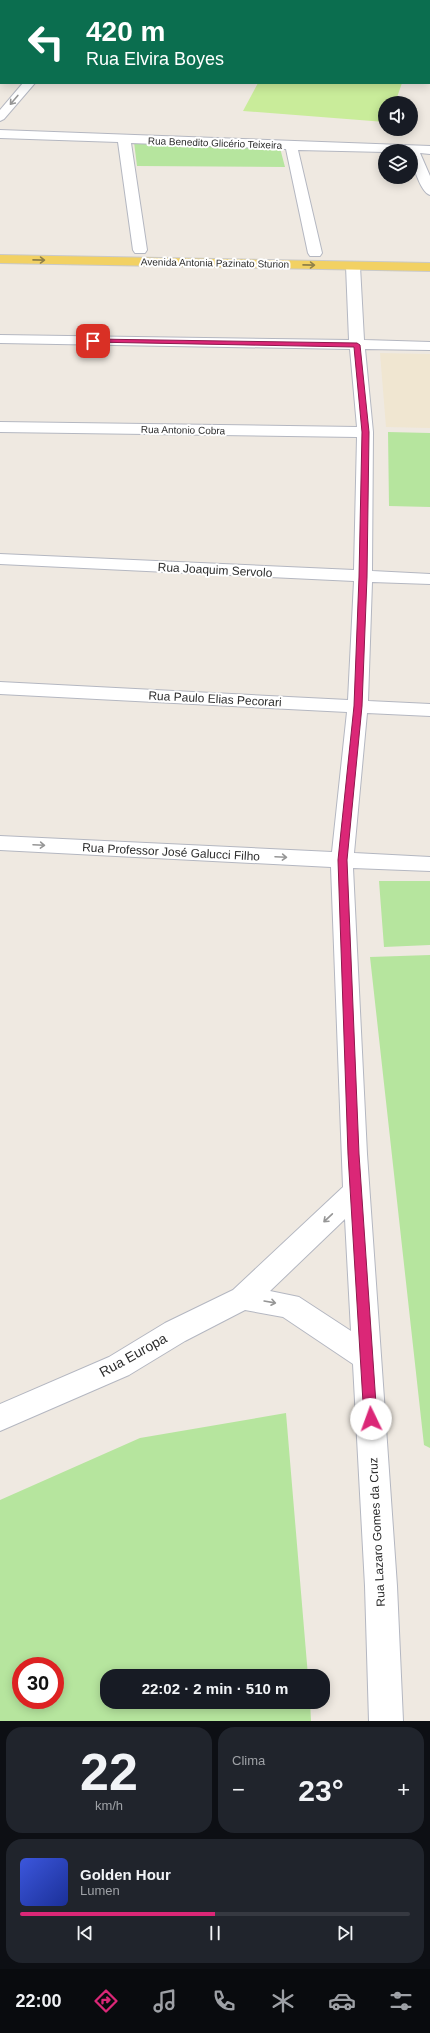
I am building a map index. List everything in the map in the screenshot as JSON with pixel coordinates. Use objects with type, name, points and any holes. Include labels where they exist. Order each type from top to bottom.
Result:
[{"type":"main road","name":"Avenida Antonia Pazinato Sturion","points":[[0,248],[430,254]]},
{"type":"main road","name":"Avenida Antonia Pazinato Sturion","points":[[0,259],[430,267]]},
{"type":"street","points":[[0,117],[28,84]]},
{"type":"street","name":"Rua Benedito Glicério Teixeira","points":[[0,134],[378,149]]},
{"type":"street","points":[[124,139],[140,250]]},
{"type":"street","points":[[291,146],[315,253]]},
{"type":"street","name":"Rua Benedito Glicério Teixeira","points":[[418,150],[430,150]]},
{"type":"street","points":[[418,162],[430,191]]},
{"type":"street","name":"Rua Lazaro Gomes da Cruz","points":[[353,266],[357,345],[365,432],[363,577],[358,706],[342,860],[356,1191],[381,1586],[386,1721]]},
{"type":"street","points":[[0,339],[430,346]]},
{"type":"street","name":"Rua Antonio Cobra","points":[[0,427],[365,432]]},
{"type":"street","name":"Rua Joaquim Servolo","points":[[0,559],[430,579]]},
{"type":"street","name":"Rua Paulo Elias Pecorari","points":[[0,688],[430,710]]},
{"type":"street","name":"Rua Professor José Galucci Filho","points":[[0,843],[430,864]]},
{"type":"street","name":"Rua Europa","points":[[0,1418],[120,1366],[174,1332],[243,1298],[356,1191]]},
{"type":"street","points":[[243,1298],[289,1306],[366,1357]]},
{"type":"shaded area","points":[[380,353],[430,354],[430,428],[386,427]]},
{"type":"green space","points":[[257,84],[402,84],[397,96],[378,96],[378,121],[243,111]]},
{"type":"green space","points":[[134,142],[280,148],[285,167],[137,166]]},
{"type":"green space","points":[[388,432],[430,433],[430,507],[389,506]]},
{"type":"green space","points":[[379,881],[430,881],[430,945],[384,947]]},
{"type":"green space","points":[[430,955],[430,1448],[424,1445],[370,957]]},
{"type":"green space","points":[[286,1413],[307,1669],[100,1669],[100,1709],[310,1709],[311,1721],[0,1721],[0,1500],[140,1438]]},
{"type":"route","points":[[93,341],[357,345],[365,432],[363,577],[358,706],[342,860],[354,1154],[371,1419]]}]
